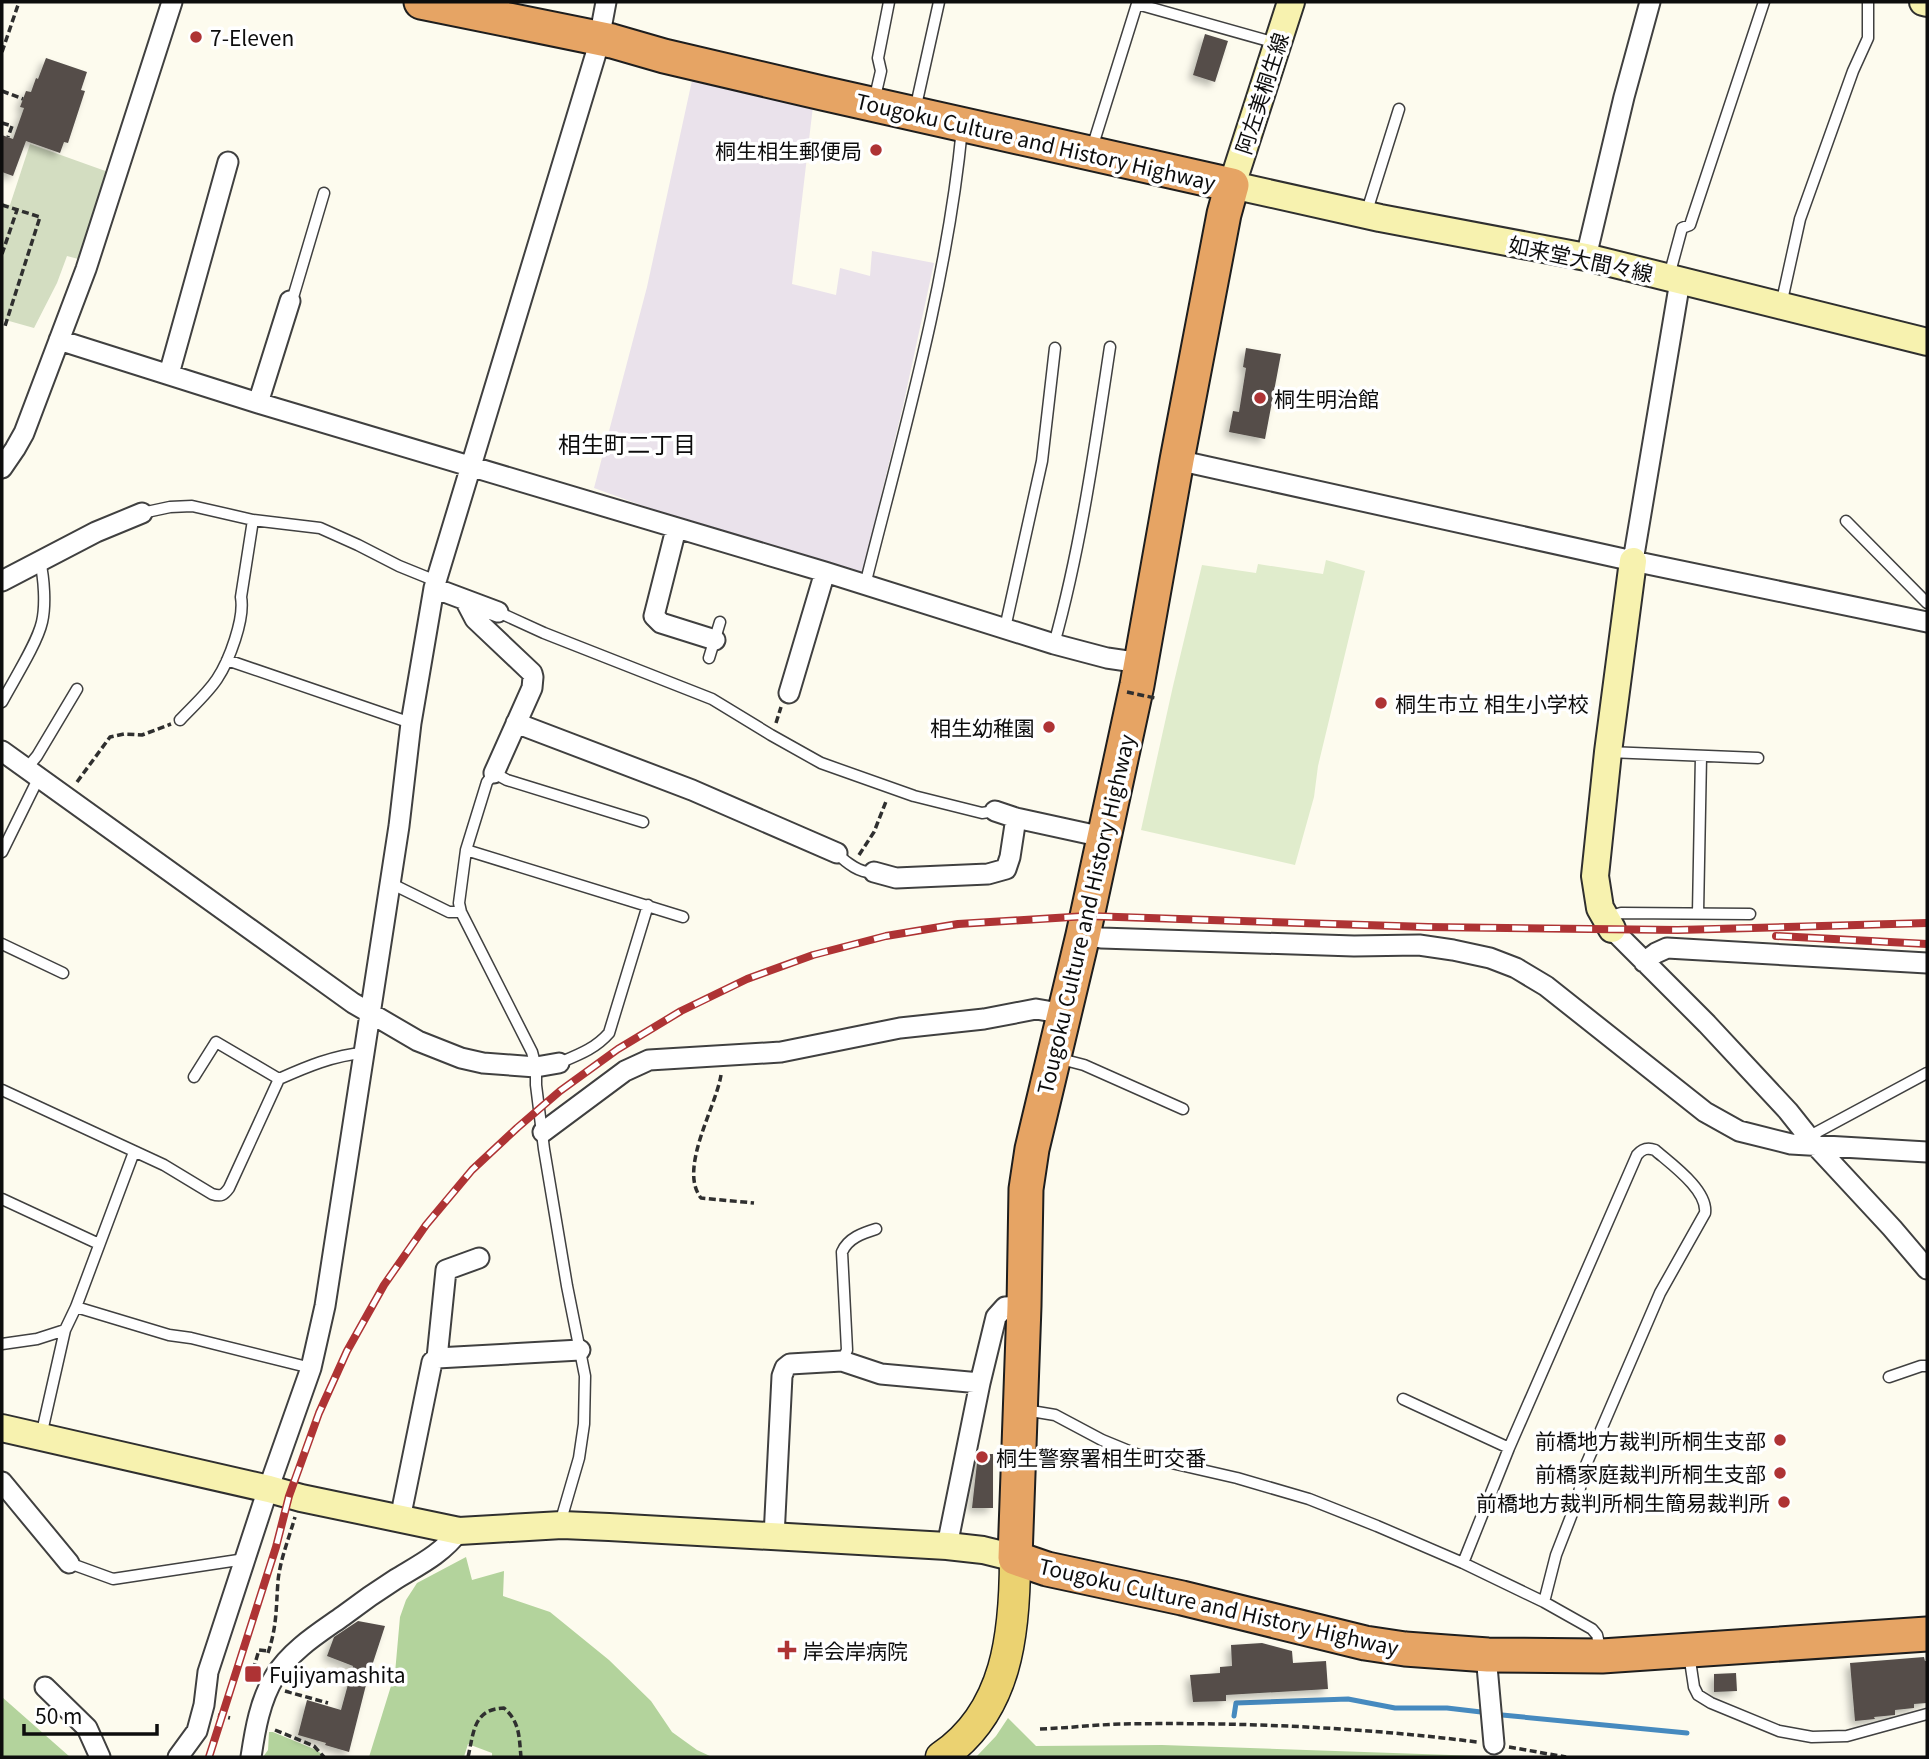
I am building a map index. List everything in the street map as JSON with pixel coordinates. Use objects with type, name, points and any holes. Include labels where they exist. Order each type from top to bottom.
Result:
[{"type":"highway","name":"Tougoku Culture and History Highway","points":[[421,2],[599,38],[962,125],[1232,184],[1083,935],[1035,1136],[1026,1189],[1014,1558],[1047,1569],[1182,1598],[1365,1643],[1405,1649],[1488,1655],[1601,1656],[1927,1634]]},
{"type":"main road","points":[[941,1757],[969,1734],[986,1709],[1001,1678],[1008,1652],[1015,1589],[1014,1558]]},
{"type":"street","points":[[2,468],[24,433],[86,269],[172,2]]},
{"type":"street","points":[[178,1757],[197,1731],[204,1705],[208,1672],[311,1368],[325,1306],[399,826],[411,723],[435,584],[593,63],[606,2]]},
{"type":"street","name":"阿左美桐生線","points":[[1232,184],[1291,2]]},
{"type":"street","points":[[1586,257],[1650,2]]},
{"type":"street","points":[[169,374],[228,162]]},
{"type":"street","name":"如来堂大間々線","points":[[1232,184],[1366,215],[1586,257],[1927,342]]},
{"type":"street","points":[[1674,280],[1608,752],[1595,876],[1597,898],[1609,924],[1707,1024],[1927,1269]]},
{"type":"street","points":[[258,403],[290,300]]},
{"type":"street","points":[[59,340],[258,403],[1107,658],[1134,677]]},
{"type":"street","points":[[1177,460],[1633,561],[1927,622]]},
{"type":"street","points":[[2,581],[96,532],[142,513]]},
{"type":"street","points":[[677,528],[654,616],[661,623],[715,640]]},
{"type":"street","points":[[789,693],[825,572]]},
{"type":"street","points":[[435,584],[465,600],[498,612]]},
{"type":"street","points":[[465,600],[475,619],[532,673],[533,677],[532,688],[494,774]]},
{"type":"street","points":[[516,723],[692,790],[837,853]]},
{"type":"street","points":[[2,751],[352,1003],[418,1041],[461,1058],[483,1063],[536,1067],[559,1063]]},
{"type":"street","points":[[995,811],[1103,837]]},
{"type":"street","points":[[874,872],[896,878],[988,874],[1006,869],[1016,818]]},
{"type":"street","points":[[1083,935],[1101,938],[1282,944],[1419,945],[1502,961],[1557,995],[1705,1112],[1739,1132],[1791,1144],[1811,1141],[1927,1152]]},
{"type":"street","points":[[1644,962],[1667,948],[1927,963]]},
{"type":"street","points":[[543,1132],[609,1082],[649,1060],[781,1052],[900,1028],[984,1019],[1036,1009],[1065,1014]]},
{"type":"street","points":[[400,1519],[432,1362],[436,1358],[446,1270],[479,1258]]},
{"type":"street","points":[[947,1546],[996,1317],[1005,1307],[1024,1306]]},
{"type":"street","points":[[436,1358],[580,1350]]},
{"type":"street","points":[[774,1537],[782,1376],[790,1364],[842,1361],[881,1374],[980,1383]]},
{"type":"street","points":[[2,1428],[269,1489],[289,1496],[459,1531],[562,1525],[947,1546],[984,1550],[1014,1558]]},
{"type":"street","points":[[2,1482],[69,1563]]},
{"type":"street","points":[[251,1757],[265,1698],[282,1665],[333,1623],[444,1549],[459,1531]]},
{"type":"street","points":[[1488,1655],[1495,1750]]},
{"type":"street","points":[[45,1687],[87,1728],[100,1757]]},
{"type":"lane","points":[[873,104],[881,71],[878,58],[888,2]]},
{"type":"lane","points":[[915,114],[939,2]]},
{"type":"lane","points":[[1674,280],[1682,228],[1690,225],[1764,2]]},
{"type":"lane","points":[[1781,304],[1800,219],[1853,71],[1868,38],[1868,2]]},
{"type":"lane","points":[[1091,154],[1137,4],[1277,43]]},
{"type":"lane","points":[[1366,215],[1399,109]]},
{"type":"lane","points":[[865,585],[926,343],[944,258],[962,125]]},
{"type":"lane","points":[[290,300],[324,193]]},
{"type":"lane","points":[[1054,644],[1064,608],[1096,446],[1110,347]]},
{"type":"lane","points":[[1005,628],[1041,461],[1055,348]]},
{"type":"lane","points":[[142,513],[192,506],[253,520],[320,528],[435,584]]},
{"type":"lane","points":[[180,720],[216,680],[227,660],[243,606],[241,597],[253,520]]},
{"type":"lane","points":[[1846,521],[1927,603]]},
{"type":"lane","points":[[2,702],[43,621],[43,574],[40,561]]},
{"type":"lane","points":[[498,612],[544,633],[712,699],[821,763],[914,796],[982,813],[995,811]]},
{"type":"lane","points":[[227,660],[411,723]]},
{"type":"lane","points":[[2,852],[37,756],[77,689]]},
{"type":"lane","points":[[1608,752],[1758,758]]},
{"type":"lane","points":[[1698,913],[1701,756]]},
{"type":"lane","points":[[562,1525],[579,1458],[584,1424],[585,1376],[544,1149],[536,1067],[532,1052],[459,904],[466,850],[487,782],[494,774],[643,822]]},
{"type":"lane","points":[[466,850],[683,917]]},
{"type":"lane","points":[[837,853],[851,865],[868,873],[874,872]]},
{"type":"lane","points":[[390,883],[449,912],[461,912]]},
{"type":"lane","points":[[559,1063],[588,1051],[609,1033],[648,905]]},
{"type":"lane","points":[[1609,924],[1621,913],[1750,914]]},
{"type":"lane","points":[[2,944],[63,972]]},
{"type":"lane","points":[[194,1077],[216,1042],[279,1079]]},
{"type":"lane","points":[[2,1090],[164,1165],[212,1194],[223,1195],[229,1188],[279,1079],[318,1062],[364,1053]]},
{"type":"lane","points":[[1053,1057],[1084,1065],[1183,1109]]},
{"type":"lane","points":[[1811,1141],[1927,1073]]},
{"type":"lane","points":[[1463,1563],[1509,1448],[1636,1155],[1642,1149],[1655,1150],[1699,1191],[1706,1207],[1705,1213],[1660,1293],[1585,1467],[1577,1501],[1556,1555],[1544,1602]]},
{"type":"lane","points":[[40,1437],[65,1330],[135,1152]]},
{"type":"lane","points":[[2,1199],[99,1244]]},
{"type":"lane","points":[[842,1361],[847,1350],[842,1252],[845,1244],[876,1229]]},
{"type":"lane","points":[[76,1307],[169,1335],[311,1368]]},
{"type":"lane","points":[[2,1344],[37,1339],[65,1330]]},
{"type":"lane","points":[[1889,1377],[1927,1366]]},
{"type":"lane","points":[[1403,1399],[1509,1448]]},
{"type":"lane","points":[[1020,1409],[1055,1415],[1102,1440],[1141,1456],[1237,1478],[1310,1499],[1377,1525],[1544,1602],[1592,1629],[1601,1644],[1601,1656]]},
{"type":"lane","points":[[69,1563],[113,1579],[245,1559]]},
{"type":"lane","points":[[1689,1650],[1692,1678],[1698,1695],[1779,1731],[1812,1737],[1847,1736],[1927,1714]]},
{"type":"path","points":[[2,52],[19,2]]},
{"type":"path","points":[[2,91],[23,99]]},
{"type":"path","points":[[2,123],[12,126],[8,137]]},
{"type":"path","points":[[2,205],[40,216],[5,326],[2,326]]},
{"type":"path","points":[[2,254],[18,209]]},
{"type":"path","points":[[1134,677],[1154,698]]},
{"type":"path","points":[[66,798],[110,737],[148,734],[180,720]]},
{"type":"path","points":[[874,872],[873,864],[858,857],[874,832],[891,788]]},
{"type":"path","points":[[723,1054],[720,1082],[699,1142],[693,1179],[695,1190],[701,1198],[754,1203]]},
{"type":"path","points":[[253,1670],[260,1650],[268,1651],[274,1634],[278,1580],[297,1510]]},
{"type":"path","points":[[281,1690],[328,1703]]},
{"type":"path","points":[[468,1757],[481,1715],[491,1709],[504,1708],[513,1716],[521,1757]]},
{"type":"path","points":[[1040,1729],[1116,1724],[1269,1725],[1399,1732],[1495,1750],[1566,1757]]},
{"type":"path","points":[[272,1729],[314,1746],[324,1757]]},
{"type":"shaded area","points":[[693,76],[813,106],[792,284],[836,295],[840,268],[870,276],[872,251],[934,263],[862,574],[671,516],[594,488],[647,287]]},
{"type":"green space","points":[[30,144],[111,173],[82,260],[67,256],[57,283],[34,328],[2,319],[2,203],[10,205]]},
{"type":"green space","points":[[1326,560],[1365,571],[1318,766],[1314,797],[1295,865],[1141,830],[1202,565],[1256,573],[1258,564],[1323,574]]},
{"type":"green space","points":[[466,1557],[472,1580],[504,1571],[503,1596],[550,1612],[609,1660],[651,1701],[672,1732],[712,1757],[492,1757],[492,1753],[468,1744],[464,1757],[369,1757],[395,1673],[400,1617],[406,1600],[417,1583]]},
{"type":"green space","points":[[2,1697],[70,1757],[2,1757]]},
{"type":"green space","points":[[1008,1718],[1036,1746],[1162,1745],[1509,1757],[976,1757],[996,1736]]},
{"type":"green space","points":[[269,1732],[314,1749],[327,1757],[263,1757],[268,1750]]},
{"type":"building","points":[[1205,34],[1228,41],[1215,82],[1193,75]]},
{"type":"building","points":[[46,58],[87,72],[81,90],[85,91],[68,143],[64,142],[60,153],[26,141],[13,176],[2,172],[2,135],[13,139],[24,108],[20,107],[26,91],[31,92]]},
{"type":"building","points":[[1246,348],[1281,354],[1265,439],[1229,432],[1233,411],[1239,412],[1246,368],[1243,367]]},
{"type":"building","points":[[978,1454],[993,1454],[993,1508],[972,1508]]},
{"type":"building","points":[[358,1621],[385,1626],[367,1681],[349,1752],[298,1735],[307,1700],[341,1710],[353,1666],[327,1656],[334,1637]]},
{"type":"building","points":[[1262,1643],[1292,1651],[1293,1663],[1326,1661],[1328,1689],[1226,1695],[1226,1701],[1193,1702],[1190,1675],[1220,1673],[1220,1667],[1232,1666],[1231,1645]]},
{"type":"building","points":[[1924,1657],[1927,1661],[1927,1703],[1914,1704],[1914,1708],[1895,1710],[1895,1715],[1855,1721],[1850,1663]]},
{"type":"building","points":[[1736,1673],[1737,1691],[1714,1692],[1714,1674]]},
{"type":"waterway","points":[[1234,1716],[1236,1703],[1348,1699],[1395,1708],[1447,1708],[1481,1712]]},
{"type":"waterway","points":[[1502,1715],[1687,1733]]},
{"type":"railway","points":[[209,1757],[276,1547],[289,1496],[319,1413],[347,1351],[384,1285],[426,1225],[472,1170],[517,1128],[560,1091],[618,1049],[681,1011],[747,979],[813,955],[886,936],[958,924],[1087,916],[1428,927],[1678,930],[1927,923]]},
{"type":"railway","points":[[1776,936],[1927,944]]},
{"type":"place","name":"7-Eleven","points":[[196,37]]},
{"type":"place","name":"桐生相生郵便局","points":[[876,150]]},
{"type":"place","name":"桐生明治館","points":[[1260,398]]},
{"type":"place","name":"桐生市立 相生小学校","points":[[1381,703]]},
{"type":"place","name":"相生幼稚園","points":[[1049,727]]},
{"type":"place","name":"前橋地方裁判所桐生支部","points":[[1780,1440]]},
{"type":"place","name":"桐生警察署相生町交番","points":[[982,1457]]},
{"type":"place","name":"前橋家庭裁判所桐生支部","points":[[1780,1473]]},
{"type":"place","name":"前橋地方裁判所桐生簡易裁判所","points":[[1784,1502]]},
{"type":"place","name":"岸会岸病院","points":[[787,1650]]},
{"type":"place","name":"Fujiyamashita","points":[[253,1674]]},
{"type":"district","name":"相生町二丁目","points":[[627,443]]}]
